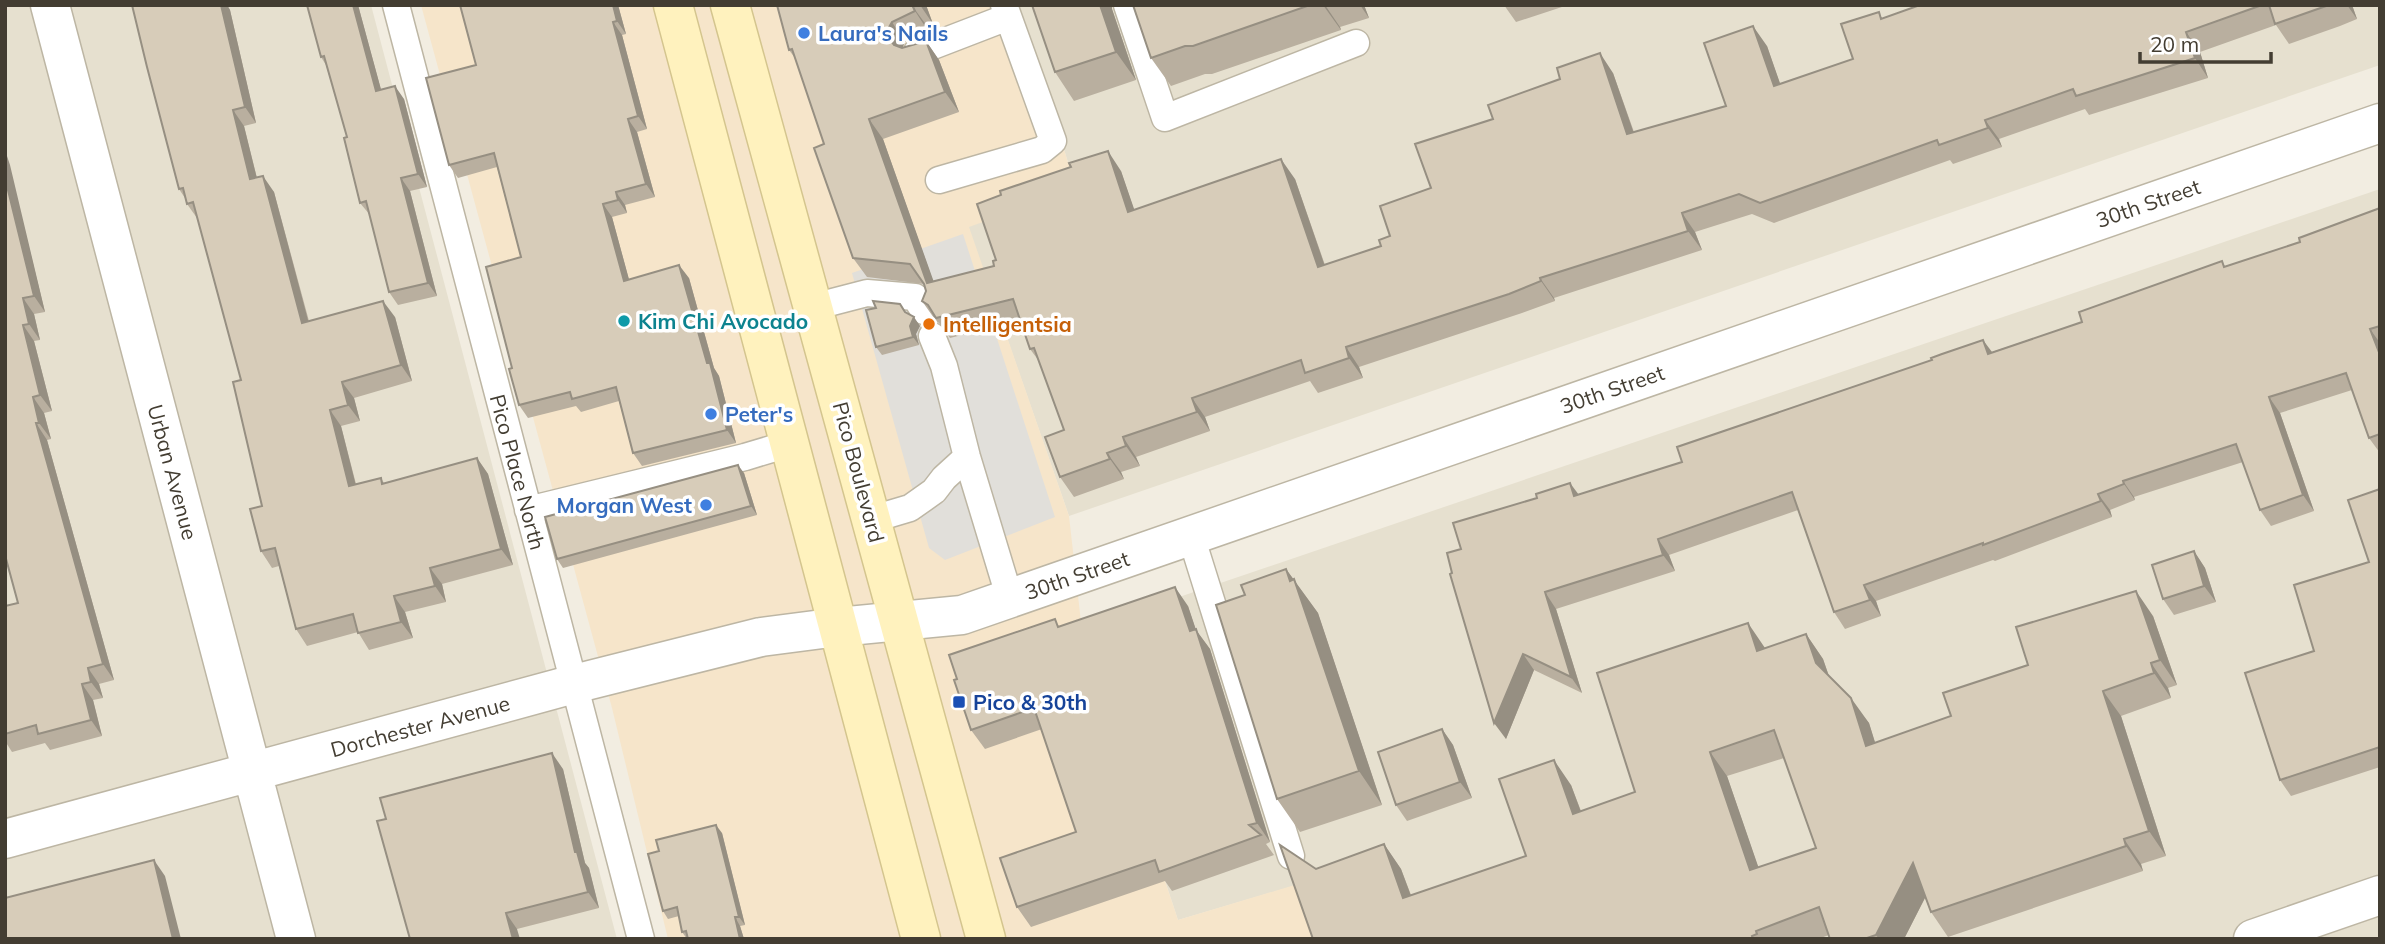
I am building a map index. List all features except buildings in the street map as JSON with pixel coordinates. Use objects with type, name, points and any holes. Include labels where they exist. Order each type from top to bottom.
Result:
[{"type":"main road","points":[[673,5],[921,939]]},
{"type":"main road","name":"Pico Boulevard","points":[[730,5],[986,939]]},
{"type":"street","name":"Urban Avenue","points":[[50,5],[296,939]]},
{"type":"street","name":"30th Street","points":[[838,627],[962,615],[2380,123]]},
{"type":"street","name":"Dorchester Avenue","points":[[5,839],[573,684],[761,637],[838,627]]},
{"type":"street","points":[[2253,939],[2380,895]]},
{"type":"lane","name":"Pico Place North","points":[[396,5],[642,939]]},
{"type":"lane","points":[[1128,5],[1165,118],[1356,43]]},
{"type":"lane","points":[[917,52],[1000,20],[1005,8]]},
{"type":"lane","points":[[939,180],[1042,150],[1053,142],[1005,8]]},
{"type":"lane","points":[[813,307],[867,293],[915,297],[924,311]]},
{"type":"lane","points":[[932,336],[944,366],[967,457],[1010,598]]},
{"type":"lane","points":[[528,510],[746,457],[788,443]]},
{"type":"lane","points":[[873,519],[910,508],[934,491],[967,457]]},
{"type":"lane","points":[[1191,536],[1291,856]]},
{"type":"shaded area","points":[[5,5],[371,5],[617,939],[5,939]]},
{"type":"shaded area","points":[[421,5],[1019,5],[1076,188],[969,227],[1069,516],[1082,631],[1178,920],[1298,884],[1316,939],[668,939],[612,708]]},
{"type":"shaded area","points":[[1019,5],[2380,5],[2380,65],[1069,516],[968,226],[1076,188]]},
{"type":"shaded area","points":[[2380,189],[2380,939],[1316,939],[1297,885],[1178,920],[1082,630]]},
{"type":"shaded area","points":[[963,234],[1055,517],[945,560],[929,548],[852,273]]},
{"type":"place","name":"Laura's Nails","points":[[804,33]]},
{"type":"place","name":"Kim Chi Avocado","points":[[624,321]]},
{"type":"place","name":"Intelligentsia","points":[[929,324]]},
{"type":"place","name":"Peter's","points":[[711,414]]},
{"type":"place","name":"Morgan West","points":[[706,505]]},
{"type":"place","name":"Pico & 30th","points":[[959,702]]}]
